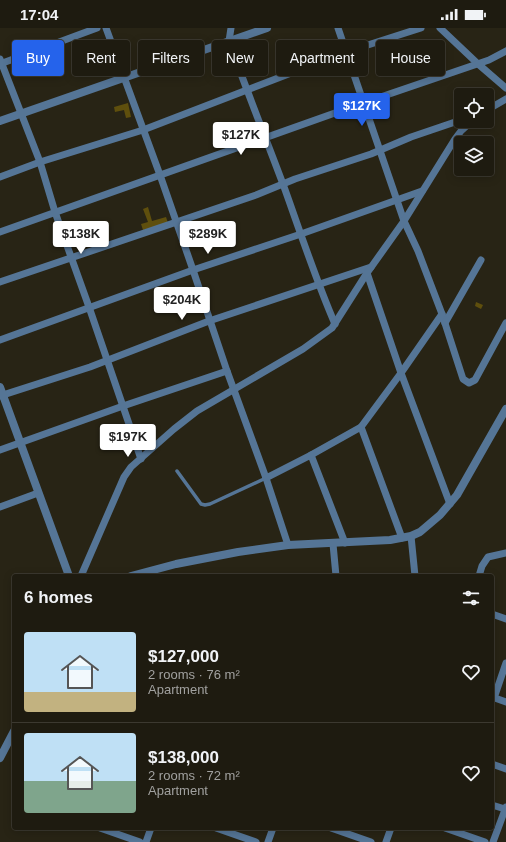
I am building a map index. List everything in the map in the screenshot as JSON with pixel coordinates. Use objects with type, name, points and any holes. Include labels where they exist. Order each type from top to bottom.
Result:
[{"type":"street","points":[[97,28],[0,62],[40,162],[55,212],[90,307],[141,459]]},
{"type":"street","points":[[106,28],[160,175],[233,389],[266,478],[288,546]]},
{"type":"street","points":[[229,40],[231,28]]},
{"type":"street","points":[[232,40],[267,28]]},
{"type":"street","points":[[338,28],[342,40]]},
{"type":"street","points":[[368,45],[422,28]]},
{"type":"street","points":[[440,28],[506,88]]},
{"type":"street","points":[[0,121],[212,47]]},
{"type":"street","points":[[0,232],[363,103],[489,60],[506,51]]},
{"type":"street","points":[[242,76],[301,234],[318,285],[335,324]]},
{"type":"street","points":[[0,177],[40,162],[143,130],[283,76]]},
{"type":"street","points":[[354,76],[404,221],[418,251],[442,314],[463,379],[469,383],[474,380],[506,323]]},
{"type":"street","points":[[494,106],[506,99]]},
{"type":"street","points":[[0,282],[216,207],[256,195],[282,184],[454,123]]},
{"type":"street","points":[[82,574],[124,477],[132,467],[186,419],[209,403],[303,348],[327,332],[335,324],[367,273],[404,221],[455,139],[464,128]]},
{"type":"street","points":[[0,340],[193,270],[422,191]]},
{"type":"street","points":[[445,323],[481,260]]},
{"type":"street","points":[[68,574],[1,392],[108,360],[210,321],[372,266]]},
{"type":"street","points":[[367,273],[450,504]]},
{"type":"street","points":[[266,478],[361,427],[402,373],[442,314]]},
{"type":"street","points":[[0,450],[227,371]]},
{"type":"street","points":[[138,574],[217,555],[288,546],[333,544],[411,536],[426,527],[450,504],[457,495],[506,409]]},
{"type":"street","points":[[361,427],[402,538]]},
{"type":"street","points":[[311,455],[344,543]]},
{"type":"street","points":[[0,507],[38,493]]},
{"type":"street","points":[[411,536],[415,574]]},
{"type":"street","points":[[333,544],[336,574]]},
{"type":"street","points":[[480,574],[482,566],[488,557],[506,553]]},
{"type":"street","points":[[494,615],[506,619]]},
{"type":"street","points":[[494,694],[506,663]]},
{"type":"street","points":[[494,697],[506,702]]},
{"type":"street","points":[[0,758],[12,735]]},
{"type":"street","points":[[494,765],[506,769]]},
{"type":"street","points":[[493,842],[506,808],[494,805]]},
{"type":"street","points":[[106,830],[140,842]]},
{"type":"street","points":[[146,842],[150,830]]},
{"type":"street","points":[[222,830],[256,842]]},
{"type":"street","points":[[268,842],[272,830]]},
{"type":"street","points":[[337,830],[371,842]]},
{"type":"street","points":[[386,842],[390,830]]},
{"type":"street","points":[[451,830],[485,842]]},
{"type":"lane","points":[[177,471],[202,504],[205,505],[266,478]]},
{"type":"building","points":[[128,103],[131,117],[126,118],[124,110],[115,112],[114,107]]},
{"type":"building","points":[[148,207],[152,221],[166,217],[168,223],[143,230],[141,224],[148,222],[143,209]]},
{"type":"building","points":[[476,302],[483,305],[481,309],[475,306]]}]
